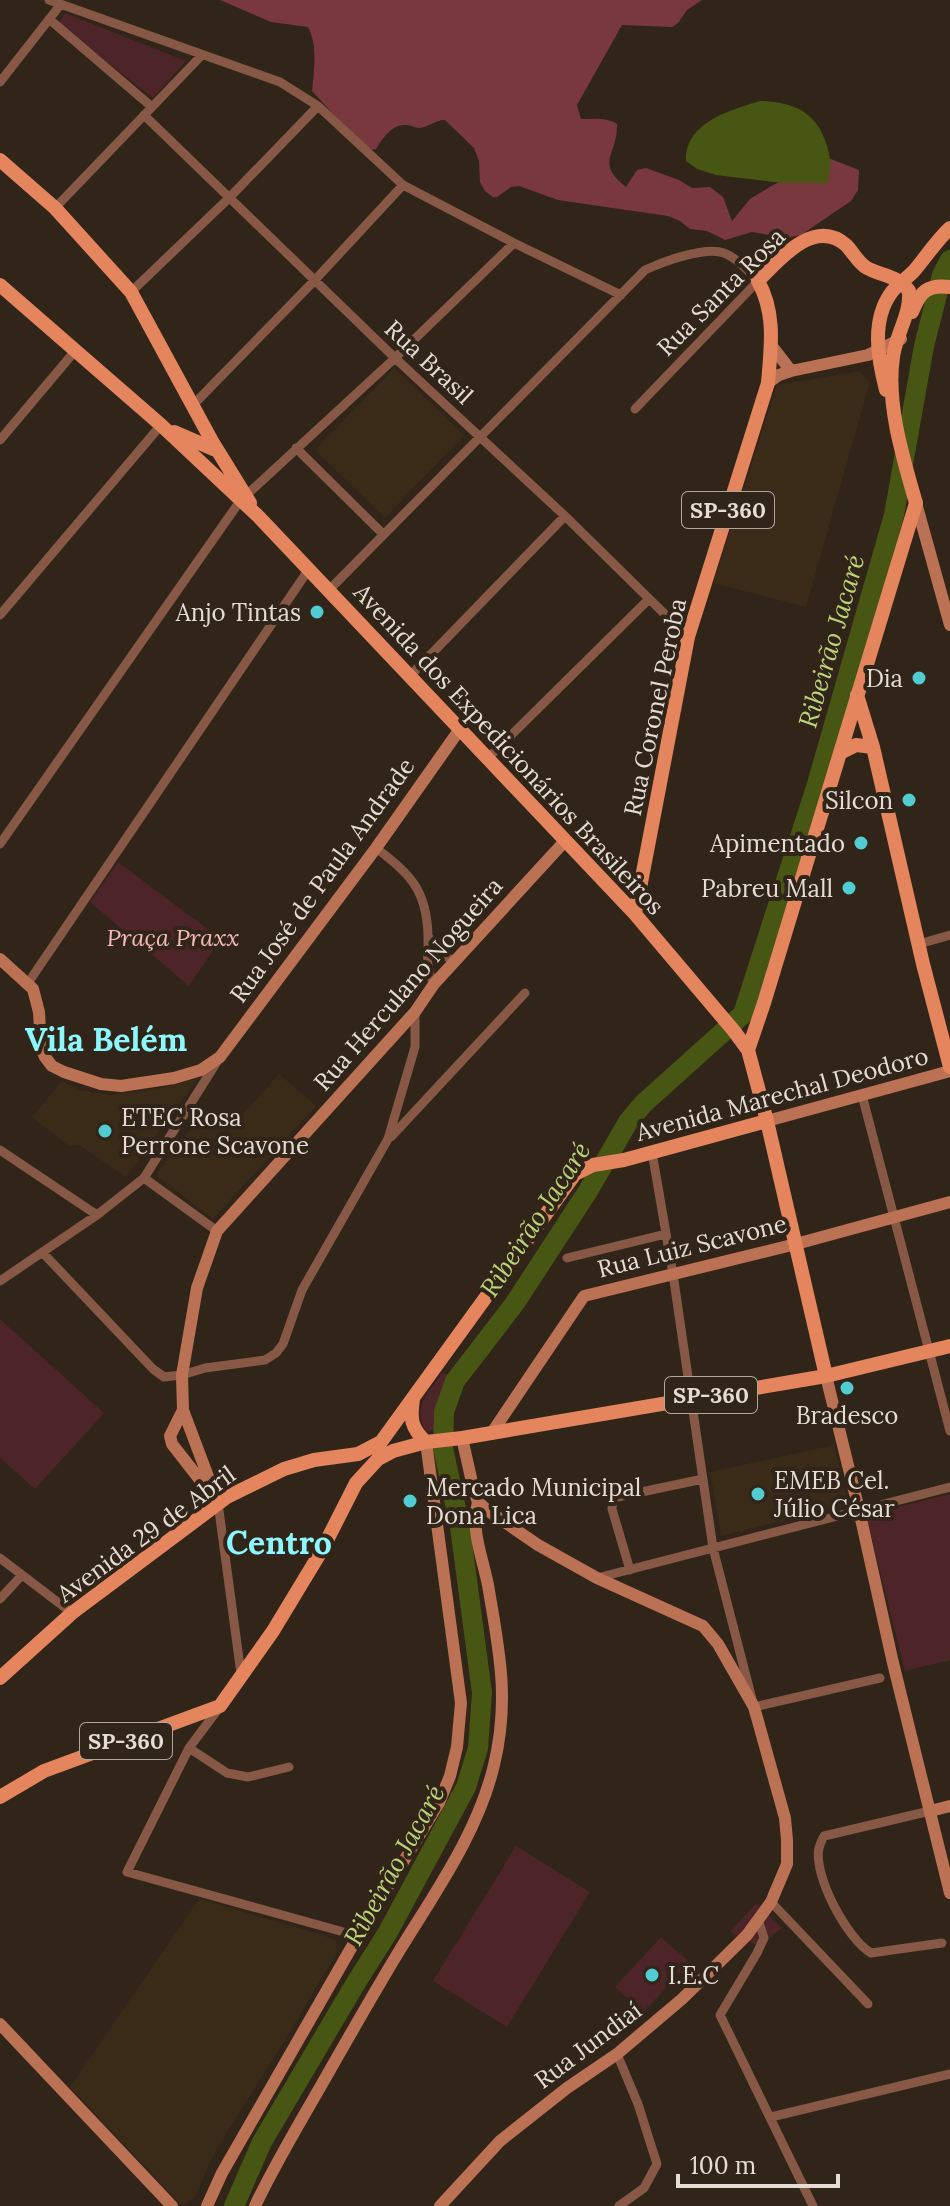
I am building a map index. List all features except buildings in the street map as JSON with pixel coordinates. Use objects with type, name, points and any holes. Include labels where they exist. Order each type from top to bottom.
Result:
[{"type":"main road","points":[[0,160],[55,208],[131,292],[243,499]]},
{"type":"main road","points":[[896,421],[878,351],[878,333],[885,303],[950,228]]},
{"type":"main road","name":"Rua Santa Rosa","points":[[758,281],[791,248],[807,239],[828,237],[844,244],[864,267],[901,282]]},
{"type":"main road","name":"Rua Coronel Peroba","points":[[635,914],[688,637],[768,383],[770,311],[765,292],[758,281]]},
{"type":"main road","points":[[901,282],[909,291],[909,307],[891,378],[896,421],[950,625]]},
{"type":"main road","points":[[0,285],[243,499]]},
{"type":"main road","points":[[768,383],[791,371],[878,351],[899,340],[918,297],[929,289],[950,287]]},
{"type":"main road","points":[[771,345],[791,371]]},
{"type":"main road","points":[[162,426],[218,451]]},
{"type":"main road","points":[[196,459],[203,460],[218,451]]},
{"type":"main road","name":"Avenida dos Expedicionários Brasileiros","points":[[243,499],[635,914],[748,1050]]},
{"type":"main road","points":[[916,503],[748,1050],[950,1893]]},
{"type":"main road","points":[[856,695],[873,747],[950,1069]]},
{"type":"main road","name":"Rua José de Paula Andrade","points":[[220,1057],[376,848],[460,729]]},
{"type":"main road","points":[[840,753],[856,745],[873,747]]},
{"type":"main road","name":"Rua Herculano Nogueira","points":[[218,1503],[183,1410],[182,1375],[197,1288],[217,1231],[415,1012],[434,984],[565,841]]},
{"type":"main road","points":[[0,959],[28,983],[36,998],[41,1048],[52,1066],[64,1072],[101,1084],[121,1086],[174,1078],[201,1070],[220,1057]]},
{"type":"main road","name":"Avenida Marechal Deodoro","points":[[381,1442],[575,1174],[593,1165],[624,1160],[950,1069]]},
{"type":"main road","name":"Rua Luiz Scavone","points":[[491,1434],[584,1296],[950,1202]]},
{"type":"main road","name":"SP-360","points":[[0,1797],[44,1771],[220,1706],[273,1631],[322,1550],[356,1483],[378,1459],[393,1451],[429,1442],[826,1376],[950,1346]]},
{"type":"main road","points":[[207,2206],[222,2173],[358,1936],[439,1803],[450,1776],[457,1747],[461,1703],[429,1442],[415,1432],[410,1415],[413,1399]]},
{"type":"main road","points":[[183,1410],[170,1436],[172,1444],[218,1503]]},
{"type":"main road","points":[[176,1428],[185,1428],[193,1436]]},
{"type":"main road","points":[[255,2206],[281,2153],[447,1874],[489,1785],[501,1726],[503,1673],[475,1522],[478,1502],[459,1439]]},
{"type":"main road","name":"Avenida 29 de Abril","points":[[0,1678],[72,1613],[218,1503],[284,1469],[314,1460],[358,1454],[381,1442]]},
{"type":"main road","points":[[346,1455],[357,1473],[356,1483]]},
{"type":"main road","name":"Rua Jundiaí","points":[[440,2206],[500,2141],[567,2088],[617,2054],[682,1999],[747,1935],[771,1902],[787,1864],[785,1818],[754,1707],[718,1644],[703,1626],[597,1578],[538,1545],[478,1502]]},
{"type":"main road","points":[[930,1811],[950,1806]]},
{"type":"main road","points":[[0,2024],[172,2206]]},
{"type":"street","points":[[49,0],[280,82],[318,106],[403,185],[621,295]]},
{"type":"street","points":[[0,82],[61,4]]},
{"type":"street","points":[[49,19],[152,107]]},
{"type":"street","points":[[55,208],[201,56]]},
{"type":"street","points":[[131,292],[229,198],[318,106]]},
{"type":"street","name":"Rua Brasil","points":[[144,115],[688,637]]},
{"type":"street","points":[[193,405],[403,185]]},
{"type":"street","points":[[0,844],[243,499],[514,243]]},
{"type":"street","points":[[329,590],[645,270],[680,256],[721,252],[733,258],[758,281]]},
{"type":"street","name":"Rua Santa Rosa","points":[[635,409],[758,281]]},
{"type":"street","points":[[0,440],[75,351]]},
{"type":"street","points":[[0,615],[162,426]]},
{"type":"street","points":[[296,448],[383,534]]},
{"type":"street","points":[[410,676],[565,516]]},
{"type":"street","points":[[28,983],[309,569]]},
{"type":"street","points":[[487,759],[649,599]]},
{"type":"street","points":[[376,848],[402,869],[422,894],[428,936],[427,965],[434,984]]},
{"type":"street","points":[[919,944],[950,935]]},
{"type":"street","points":[[428,936],[439,952],[455,962]]},
{"type":"street","points":[[388,1139],[525,993]]},
{"type":"street","points":[[43,1253],[164,1377],[265,1360],[276,1353],[283,1344],[302,1290],[388,1139],[415,1047],[415,1012]]},
{"type":"street","points":[[0,1281],[97,1215],[144,1178],[220,1057]]},
{"type":"street","points":[[862,1095],[950,1431]]},
{"type":"street","points":[[0,1150],[97,1215]]},
{"type":"street","points":[[652,1152],[713,1548],[754,1707],[880,1678]]},
{"type":"street","points":[[144,1178],[217,1231]]},
{"type":"street","points":[[567,1258],[666,1234]]},
{"type":"street","points":[[630,1570],[612,1509],[613,1498],[703,1479]]},
{"type":"street","points":[[597,1578],[950,1487]]},
{"type":"street","points":[[218,1503],[241,1674]]},
{"type":"street","points":[[0,1558],[72,1613]]},
{"type":"street","points":[[0,1599],[22,1575]]},
{"type":"street","points":[[220,1706],[189,1748],[127,1872],[358,1936]]},
{"type":"street","points":[[189,1748],[227,1773],[248,1777],[289,1767]]},
{"type":"street","points":[[930,1811],[824,1836],[818,1850],[828,1897],[861,1947],[871,1953],[942,1943]]},
{"type":"street","points":[[771,1902],[868,2004]]},
{"type":"street","points":[[758,1919],[764,1938],[720,2015],[813,2206]]},
{"type":"street","points":[[617,2054],[638,2104],[657,2164],[644,2188],[619,2206]]},
{"type":"street","points":[[771,2117],[950,2074]]},
{"type":"shaded area","points":[[220,0],[702,0],[687,10],[672,27],[622,25],[577,105],[581,119],[604,119],[617,124],[609,164],[616,178],[626,187],[637,170],[646,168],[692,188],[710,187],[723,197],[732,221],[750,199],[823,156],[859,170],[858,190],[851,201],[801,235],[786,238],[752,232],[725,240],[707,231],[690,229],[668,216],[558,200],[519,186],[493,197],[480,182],[479,161],[474,148],[445,120],[420,128],[401,125],[388,132],[376,149],[363,146],[312,91],[314,50],[308,27],[271,22]]},
{"type":"shaded area","points":[[760,101],[794,107],[817,125],[829,156],[827,183],[782,183],[716,175],[697,169],[686,161],[693,136],[701,127],[724,114]]},
{"type":"shaded area","points":[[394,368],[464,435],[385,518],[315,450]]},
{"type":"shaded area","points":[[859,371],[870,382],[806,607],[713,583],[777,385]]},
{"type":"shaded area","points":[[279,1074],[316,1106],[213,1219],[156,1175],[203,1112],[227,1132]]},
{"type":"shaded area","name":"ETEC Rosa Perrone Scavone","points":[[198,1078],[126,1177],[79,1145],[69,1146],[32,1117],[62,1081],[79,1090],[110,1095],[159,1089]]},
{"type":"shaded area","name":"EMEB Cel. Júlio César","points":[[834,1445],[848,1505],[721,1536],[710,1472]]},
{"type":"shaded area","points":[[199,1899],[323,1935],[336,1941],[337,1952],[227,2132],[195,2197],[182,2206],[70,2087]]},
{"type":"green space","points":[[65,13],[186,61],[153,98],[58,24]]},
{"type":"green space","name":"Praça Praxx","points":[[118,862],[221,939],[189,986],[90,902]]},
{"type":"green space","points":[[0,1319],[104,1413],[35,1489],[0,1458]]},
{"type":"green space","points":[[442,1373],[449,1375],[438,1409],[439,1429],[427,1432],[420,1416],[421,1408]]},
{"type":"green space","points":[[950,1494],[950,1660],[905,1671],[866,1515]]},
{"type":"green space","points":[[516,1846],[590,1892],[507,2027],[433,1981]]},
{"type":"green space","points":[[756,1903],[782,1928],[758,1946],[730,1932]]},
{"type":"green space","name":"I.E.C","points":[[661,1937],[689,1962],[643,2013],[615,1987]]},
{"type":"waterway","name":"Ribeirão Jacaré","points":[[234,2206],[262,2142],[388,1932],[466,1787],[478,1748],[482,1693],[460,1527],[443,1448],[444,1412],[455,1381],[515,1303],[588,1191],[628,1122],[643,1104],[743,1014],[817,784],[894,515],[924,346],[942,275],[950,260]]},
{"type":"place","name":"Anjo Tintas","points":[[317,612]]},
{"type":"place","name":"Dia","points":[[919,678]]},
{"type":"place","name":"Silcon","points":[[909,800]]},
{"type":"place","name":"Apimentado","points":[[861,843]]},
{"type":"place","name":"Pabreu Mall","points":[[849,888]]},
{"type":"place","name":"ETEC Rosa Perrone Scavone","points":[[105,1131]]},
{"type":"place","name":"Bradesco","points":[[847,1388]]},
{"type":"place","name":"EMEB Cel. Júlio César","points":[[758,1494]]},
{"type":"place","name":"Mercado Municipal Dona Lica","points":[[410,1501]]},
{"type":"place","name":"I.E.C","points":[[652,1975]]},
{"type":"district","name":"Vila Belém","points":[[106,1039]]},
{"type":"district","name":"Centro","points":[[279,1542]]}]
